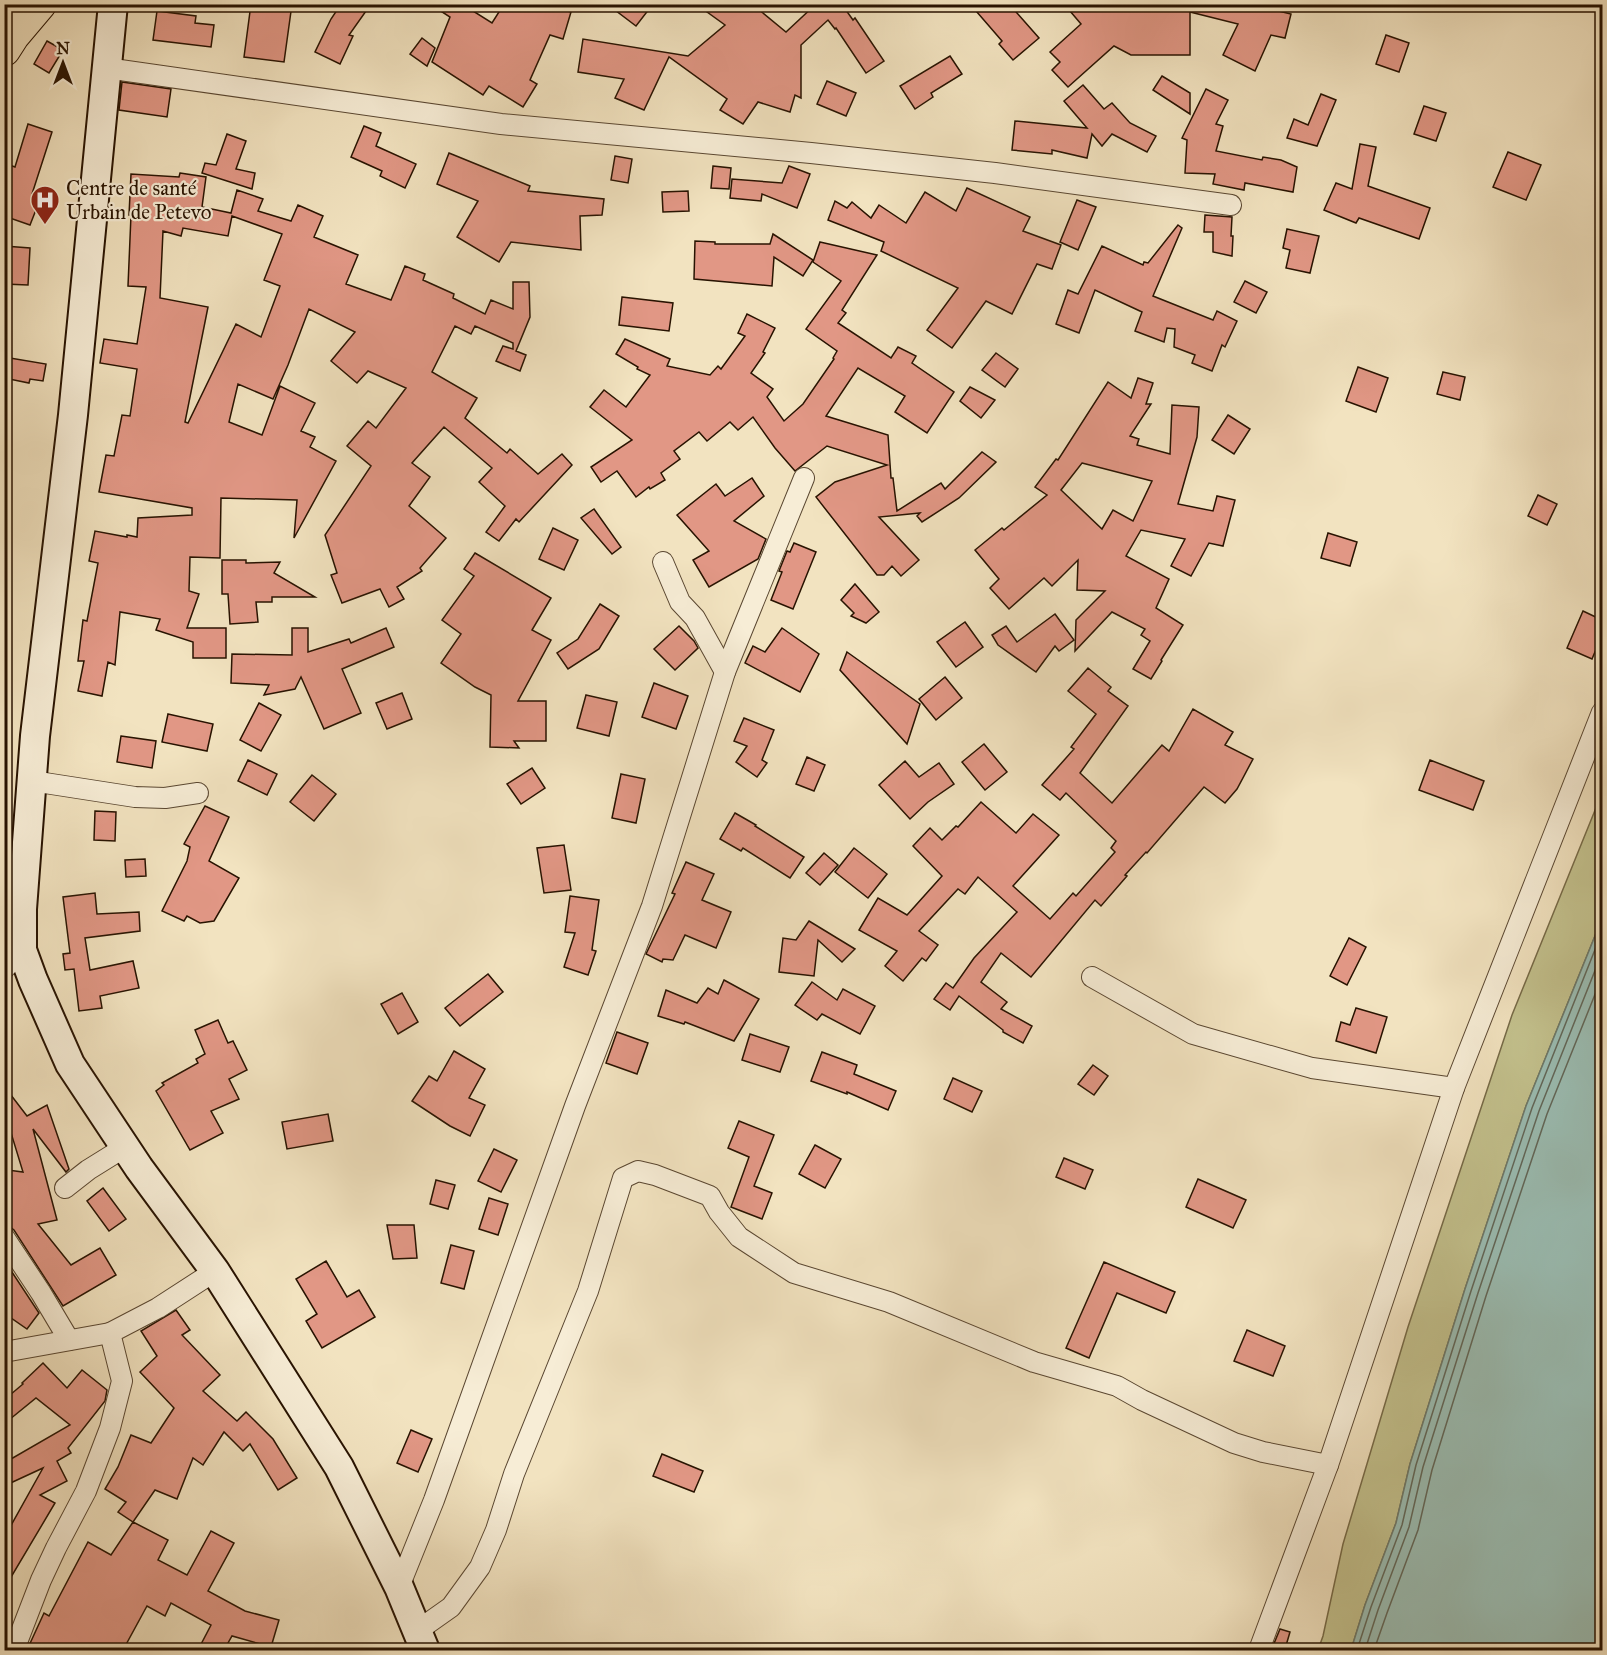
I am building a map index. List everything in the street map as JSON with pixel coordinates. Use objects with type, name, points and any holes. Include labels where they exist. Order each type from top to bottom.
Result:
[{"type":"main road","points":[[4,50],[40,4]]},
{"type":"street","points":[[113,4],[73,415],[35,736],[32,781],[13,909],[13,960],[36,988],[70,1064],[125,1146],[215,1271],[339,1467],[399,1587],[421,1641],[451,1607],[480,1567],[496,1530],[514,1474],[588,1291],[623,1178],[638,1171],[710,1196],[719,1212],[739,1237],[794,1273],[889,1302],[1034,1362],[1117,1386],[1234,1443],[1263,1452],[1328,1464]]},
{"type":"street","points":[[106,68],[501,124],[995,172],[1231,205]]},
{"type":"street","points":[[399,1587],[434,1500],[575,1106],[652,906],[725,672],[804,478]]},
{"type":"street","points":[[663,562],[680,602],[695,618],[725,672]]},
{"type":"street","points":[[1259,1650],[1328,1464],[1454,1088],[1602,712]]},
{"type":"street","points":[[32,781],[135,797],[165,798],[198,793]]},
{"type":"street","points":[[1092,976],[1193,1034],[1312,1068],[1454,1088]]},
{"type":"street","points":[[65,1188],[125,1146]]},
{"type":"street","points":[[4,1237],[69,1340]]},
{"type":"street","points":[[4,1352],[110,1333],[158,1308],[215,1271]]},
{"type":"street","points":[[14,1650],[41,1580],[86,1491],[110,1428],[122,1381],[110,1333]]},
{"type":"shaded area","points":[[1602,793],[1602,912],[1597,931],[1526,1106],[1410,1464],[1396,1523],[1365,1605],[1351,1650],[1318,1650],[1343,1544],[1408,1327],[1512,1015]]},
{"type":"water","points":[[1602,912],[1602,1650],[1351,1650],[1365,1605],[1396,1523],[1410,1464],[1526,1106],[1597,931]]},
{"type":"building","points":[[251,4],[292,4],[284,62],[244,57]]},
{"type":"building","points":[[341,4],[371,4],[349,35],[353,36],[340,64],[315,52]]},
{"type":"building","points":[[430,4],[462,4],[492,23],[504,4],[546,4],[571,12],[563,39],[550,35],[530,80],[537,84],[523,107],[489,86],[483,95],[432,62],[450,17]]},
{"type":"building","points":[[607,4],[653,4],[636,26]]},
{"type":"building","points":[[696,4],[752,4],[786,32],[816,4],[844,4],[843,6],[853,20],[855,18],[884,61],[866,73],[836,28],[828,20],[801,45],[801,98],[795,95],[790,112],[758,102],[743,124],[720,110],[727,99],[669,57],[644,110],[615,98],[624,79],[578,72],[583,39],[688,56],[725,25]]},
{"type":"building","points":[[970,4],[1009,4],[1039,38],[1013,60],[999,44],[1002,41]]},
{"type":"building","points":[[1064,4],[1272,4],[1270,9],[1291,14],[1285,38],[1271,35],[1255,71],[1223,55],[1238,24],[1190,12],[1190,55],[1131,55],[1114,46],[1068,87],[1052,70],[1060,62],[1050,52],[1081,24]]},
{"type":"building","points":[[157,11],[196,16],[195,23],[214,25],[211,47],[153,40]]},
{"type":"building","points":[[1386,35],[1409,43],[1399,72],[1376,64]]},
{"type":"building","points":[[422,38],[435,48],[427,66],[410,54]]},
{"type":"building","points":[[47,41],[63,50],[49,73],[34,64]]},
{"type":"building","points":[[950,56],[962,74],[931,93],[933,97],[915,109],[900,86]]},
{"type":"building","points":[[1162,76],[1190,93],[1190,114],[1153,90]]},
{"type":"building","points":[[827,81],[856,93],[846,116],[817,104]]},
{"type":"building","points":[[122,82],[171,89],[167,117],[119,110]]},
{"type":"building","points":[[1083,85],[1104,109],[1112,103],[1130,123],[1156,136],[1147,152],[1112,134],[1102,146],[1092,134],[1087,158],[1052,150],[1052,154],[1012,150],[1015,121],[1087,128],[1064,101]]},
{"type":"building","points":[[1206,89],[1228,100],[1216,124],[1223,126],[1216,151],[1262,160],[1263,157],[1281,160],[1297,167],[1293,192],[1245,183],[1244,190],[1213,184],[1215,174],[1185,173],[1187,140],[1182,138]]},
{"type":"building","points":[[1321,94],[1336,100],[1317,146],[1287,138],[1294,119],[1308,125]]},
{"type":"building","points":[[1424,106],[1446,113],[1436,141],[1414,134]]},
{"type":"building","points":[[28,124],[52,132],[32,194],[41,197],[30,225],[4,216],[4,163],[15,167]]},
{"type":"building","points":[[364,126],[381,133],[376,146],[416,164],[405,188],[380,176],[382,171],[351,157]]},
{"type":"building","points":[[227,134],[246,141],[236,169],[255,173],[252,189],[202,173],[205,163],[216,165]]},
{"type":"building","points":[[1360,144],[1376,147],[1368,186],[1430,208],[1419,239],[1359,218],[1356,223],[1324,210],[1336,183],[1352,189]]},
{"type":"building","points":[[1508,152],[1541,165],[1526,200],[1493,187]]},
{"type":"building","points":[[449,153],[530,186],[528,191],[604,199],[602,215],[580,216],[581,250],[511,242],[499,262],[457,237],[478,201],[437,184]]},
{"type":"building","points":[[615,156],[632,159],[628,183],[611,180]]},
{"type":"building","points":[[713,166],[731,168],[729,189],[711,188]]},
{"type":"building","points":[[789,166],[810,174],[797,208],[762,194],[761,201],[730,198],[732,179],[782,183]]},
{"type":"building","points":[[180,173],[206,177],[202,207],[231,213],[237,190],[263,199],[258,211],[291,221],[298,205],[323,216],[314,237],[358,255],[346,284],[391,300],[405,266],[425,274],[423,280],[454,294],[453,298],[485,314],[491,300],[513,309],[513,282],[529,282],[530,317],[516,351],[526,355],[520,371],[496,361],[503,346],[513,349],[513,343],[475,326],[471,334],[455,326],[432,372],[477,398],[465,418],[507,453],[510,449],[538,474],[562,454],[572,465],[519,522],[516,519],[499,541],[486,532],[505,506],[479,482],[492,468],[444,427],[412,463],[430,477],[409,506],[446,538],[420,568],[422,571],[397,587],[404,599],[389,607],[380,589],[342,603],[331,575],[337,573],[325,535],[371,466],[347,446],[368,421],[376,428],[406,388],[368,371],[357,383],[331,361],[355,332],[309,309],[273,399],[238,384],[229,422],[262,435],[280,386],[315,403],[301,431],[315,437],[310,447],[336,461],[294,538],[297,500],[221,498],[220,558],[190,557],[189,591],[199,594],[187,628],[226,628],[226,658],[193,658],[193,642],[156,630],[160,619],[120,612],[115,665],[108,662],[102,696],[78,691],[84,661],[78,661],[83,620],[87,621],[98,563],[89,561],[95,531],[137,537],[138,518],[192,515],[192,508],[99,492],[106,455],[114,456],[122,415],[130,416],[137,369],[100,363],[104,339],[137,344],[146,287],[128,286],[131,174],[179,177]],"holes":[[[232,216],[282,234],[264,280],[280,286],[261,337],[236,324],[188,423],[185,422],[208,307],[160,298],[163,231],[181,236],[183,228],[228,236]]]},
{"type":"building","points":[[967,188],[1030,217],[1023,231],[1061,245],[1052,269],[1037,264],[1012,314],[986,301],[952,348],[927,330],[958,288],[881,251],[884,242],[828,220],[835,201],[847,208],[852,202],[871,218],[879,205],[906,223],[925,192],[956,211]]},
{"type":"building","points":[[688,191],[689,211],[663,212],[662,192]]},
{"type":"building","points":[[1077,200],[1096,207],[1078,250],[1060,242]]},
{"type":"building","points":[[1205,215],[1232,217],[1232,256],[1213,252],[1213,232],[1204,232]]},
{"type":"building","points":[[1178,225],[1182,228],[1153,296],[1213,320],[1217,311],[1237,321],[1225,347],[1222,345],[1212,371],[1192,363],[1195,355],[1174,347],[1175,329],[1167,328],[1164,342],[1135,331],[1142,312],[1095,290],[1079,333],[1056,324],[1068,290],[1078,294],[1102,246],[1143,265],[1144,262],[1148,263]]},
{"type":"building","points":[[1287,229],[1319,236],[1310,273],[1286,268],[1290,250],[1283,248]]},
{"type":"building","points":[[773,234],[813,260],[803,276],[774,257],[772,286],[694,279],[695,241],[715,242],[715,244],[770,244]]},
{"type":"building","points":[[820,242],[877,255],[842,310],[846,313],[838,323],[891,358],[898,347],[916,356],[912,363],[954,392],[927,433],[895,412],[905,396],[858,368],[826,416],[888,435],[891,478],[893,478],[897,511],[941,483],[945,489],[982,452],[996,462],[959,498],[922,522],[917,516],[920,513],[879,517],[919,560],[901,576],[892,566],[884,575],[877,575],[816,497],[835,482],[887,465],[827,446],[795,471],[753,417],[738,430],[730,422],[707,441],[699,432],[674,451],[680,459],[661,473],[665,480],[650,489],[649,487],[636,497],[617,471],[601,482],[591,467],[632,440],[590,407],[604,390],[626,407],[650,375],[616,354],[625,339],[670,359],[667,366],[710,375],[718,366],[721,369],[745,336],[738,333],[747,314],[775,328],[763,352],[765,353],[751,373],[773,389],[767,397],[784,421],[803,404],[837,351],[806,329],[841,281],[813,262]]},
{"type":"building","points":[[4,246],[30,248],[28,285],[4,284]]},
{"type":"building","points":[[1245,281],[1267,292],[1256,313],[1234,302]]},
{"type":"building","points":[[622,297],[673,303],[669,331],[619,325]]},
{"type":"building","points":[[996,353],[1018,369],[1005,387],[982,370]]},
{"type":"building","points":[[4,357],[46,364],[43,381],[30,379],[29,383],[4,378]]},
{"type":"building","points":[[1358,367],[1388,378],[1376,412],[1346,401]]},
{"type":"building","points":[[1443,372],[1465,377],[1460,400],[1437,394]]},
{"type":"building","points":[[1138,378],[1153,383],[1146,404],[1151,404],[1130,436],[1139,439],[1137,445],[1170,454],[1172,405],[1199,407],[1197,437],[1178,504],[1213,511],[1217,496],[1235,500],[1223,546],[1209,543],[1191,576],[1171,566],[1185,539],[1141,530],[1126,556],[1169,579],[1156,608],[1183,625],[1151,679],[1133,669],[1150,641],[1141,635],[1145,629],[1112,612],[1075,651],[1076,620],[1105,591],[1077,590],[1078,560],[1052,586],[1044,578],[1009,609],[990,588],[999,579],[975,550],[1047,495],[1035,487],[1056,459],[1058,460],[1108,382],[1131,398]],"holes":[[[1082,463],[1152,481],[1133,521],[1113,510],[1102,529],[1061,490]]]},
{"type":"building","points":[[970,387],[995,400],[981,418],[960,401]]},
{"type":"building","points":[[1228,415],[1250,429],[1234,454],[1212,440]]},
{"type":"building","points":[[752,478],[764,496],[734,521],[766,539],[758,559],[709,587],[693,560],[709,551],[677,515],[716,484],[725,496]]},
{"type":"building","points":[[1538,495],[1557,504],[1547,525],[1528,516]]},
{"type":"building","points":[[594,509],[621,547],[612,554],[581,518]]},
{"type":"building","points":[[553,528],[578,540],[564,570],[539,559]]},
{"type":"building","points":[[1328,533],[1357,542],[1350,566],[1321,558]]},
{"type":"building","points":[[794,543],[816,552],[793,609],[771,600],[787,551],[790,552]]},
{"type":"building","points":[[475,553],[551,598],[532,630],[551,640],[518,701],[546,701],[546,741],[514,741],[519,748],[490,747],[491,695],[475,687],[441,663],[461,634],[442,620],[474,576],[464,569]]},
{"type":"building","points":[[222,560],[246,560],[246,563],[280,562],[274,573],[315,597],[272,597],[272,602],[256,602],[258,622],[230,624],[228,594],[222,594]]},
{"type":"building","points":[[855,584],[879,612],[866,623],[851,616],[854,613],[841,600]]},
{"type":"building","points":[[600,604],[619,616],[599,649],[568,669],[557,653],[578,639]]},
{"type":"building","points":[[1583,611],[1602,620],[1602,635],[1592,659],[1567,648]]},
{"type":"building","points":[[1055,614],[1074,640],[1059,651],[1055,646],[1036,672],[998,645],[992,635],[1006,626],[1017,642]]},
{"type":"building","points":[[965,622],[983,647],[956,667],[937,642]]},
{"type":"building","points":[[679,626],[698,648],[675,670],[654,649]]},
{"type":"building","points":[[292,628],[308,628],[308,652],[349,639],[351,643],[386,628],[394,647],[342,669],[361,713],[324,729],[301,677],[295,689],[264,695],[269,685],[231,683],[232,654],[292,655]]},
{"type":"building","points":[[782,628],[819,654],[800,692],[745,663],[753,646],[765,652]]},
{"type":"building","points":[[847,652],[920,704],[907,744],[840,670]]},
{"type":"building","points":[[1088,668],[1111,687],[1108,691],[1128,706],[1080,773],[1112,803],[1162,745],[1169,751],[1193,709],[1233,732],[1225,745],[1253,759],[1237,789],[1225,803],[1204,787],[1125,875],[1127,876],[1101,906],[1095,900],[1031,977],[1001,953],[981,982],[1007,1002],[1001,1009],[1032,1026],[1023,1043],[1003,1032],[959,996],[950,1010],[934,999],[946,983],[953,988],[974,958],[1017,912],[978,877],[965,894],[958,889],[919,931],[938,945],[926,961],[922,958],[903,981],[885,966],[897,951],[859,930],[878,898],[907,915],[942,876],[913,846],[930,828],[942,840],[956,826],[958,827],[981,802],[1016,833],[1033,814],[1059,835],[1013,886],[1050,919],[1073,893],[1076,896],[1115,852],[1111,848],[1116,841],[1066,793],[1060,800],[1042,785],[1074,749],[1071,747],[1096,714],[1068,691]]},
{"type":"building","points":[[945,677],[962,698],[936,720],[919,699]]},
{"type":"building","points":[[654,683],[688,696],[676,729],[642,717]]},
{"type":"building","points":[[402,693],[412,719],[387,729],[376,703]]},
{"type":"building","points":[[586,695],[617,702],[609,736],[577,728]]},
{"type":"building","points":[[259,703],[281,715],[261,751],[240,740]]},
{"type":"building","points":[[168,714],[213,724],[207,751],[162,742]]},
{"type":"building","points":[[744,718],[774,730],[762,760],[767,763],[757,777],[736,762],[747,746],[734,741]]},
{"type":"building","points":[[121,736],[156,741],[152,768],[117,762]]},
{"type":"building","points":[[984,744],[1007,772],[985,790],[962,762]]},
{"type":"building","points":[[807,757],[825,765],[814,791],[796,784]]},
{"type":"building","points":[[248,760],[277,774],[267,795],[238,781]]},
{"type":"building","points":[[1430,760],[1484,781],[1473,810],[1419,790]]},
{"type":"building","points":[[905,761],[919,777],[939,763],[954,784],[928,802],[910,819],[879,785]]},
{"type":"building","points":[[532,768],[545,788],[521,804],[507,784]]},
{"type":"building","points":[[621,774],[645,779],[636,823],[612,818]]},
{"type":"building","points":[[312,775],[336,794],[314,821],[290,802]]},
{"type":"building","points":[[205,806],[229,817],[209,861],[239,878],[214,921],[200,923],[187,916],[184,921],[162,911],[187,861],[190,847],[184,844]]},
{"type":"building","points":[[95,811],[116,812],[115,841],[94,840]]},
{"type":"building","points":[[735,813],[804,857],[790,878],[743,848],[741,851],[720,839]]},
{"type":"building","points":[[564,845],[571,890],[544,893],[537,848]]},
{"type":"building","points":[[854,848],[887,874],[868,898],[835,872]]},
{"type":"building","points":[[824,853],[838,865],[820,885],[806,873]]},
{"type":"building","points":[[145,859],[146,876],[126,877],[125,860]]},
{"type":"building","points":[[686,862],[714,874],[702,900],[731,912],[716,948],[685,935],[673,960],[663,959],[662,962],[646,954],[675,894],[672,893]]},
{"type":"building","points":[[95,893],[97,914],[139,912],[140,931],[85,938],[90,970],[133,961],[139,988],[100,996],[102,1008],[79,1011],[74,969],[65,970],[63,954],[70,953],[63,897]]},
{"type":"building","points":[[570,896],[599,900],[592,950],[596,951],[588,975],[564,967],[575,933],[565,932]]},
{"type":"building","points":[[809,921],[855,949],[842,962],[818,940],[814,976],[779,972],[783,938],[796,940]]},
{"type":"building","points":[[1349,938],[1366,947],[1347,985],[1330,976]]},
{"type":"building","points":[[488,974],[503,992],[460,1026],[445,1008]]},
{"type":"building","points":[[724,980],[759,999],[734,1041],[685,1022],[684,1024],[658,1016],[666,990],[697,1003],[708,988],[718,994]]},
{"type":"building","points":[[812,982],[837,1000],[843,989],[875,1006],[860,1034],[822,1014],[817,1020],[795,1005]]},
{"type":"building","points":[[402,993],[418,1022],[398,1034],[381,1004]]},
{"type":"building","points":[[1356,1008],[1387,1017],[1376,1053],[1336,1041],[1341,1022],[1350,1025]]},
{"type":"building","points":[[218,1020],[228,1043],[233,1041],[247,1070],[229,1079],[239,1099],[211,1111],[223,1133],[190,1150],[156,1091],[164,1085],[162,1083],[198,1063],[196,1059],[205,1054],[195,1030]]},
{"type":"building","points":[[617,1032],[648,1043],[637,1074],[606,1063]]},
{"type":"building","points":[[750,1034],[789,1047],[780,1072],[742,1060]]},
{"type":"building","points":[[454,1051],[485,1069],[469,1098],[485,1105],[470,1136],[412,1101],[429,1076],[437,1081]]},
{"type":"building","points":[[822,1052],[857,1065],[854,1074],[896,1091],[888,1110],[847,1092],[847,1094],[811,1081]]},
{"type":"building","points":[[1093,1065],[1108,1076],[1094,1095],[1078,1084]]},
{"type":"building","points":[[953,1078],[982,1091],[972,1112],[944,1099]]},
{"type":"building","points":[[4,1086],[27,1116],[47,1105],[69,1169],[66,1172],[33,1129],[57,1220],[38,1224],[71,1265],[100,1248],[116,1275],[63,1306],[14,1230],[4,1225],[8,1170],[23,1172],[4,1110]]},
{"type":"building","points":[[328,1114],[333,1141],[287,1149],[282,1122]]},
{"type":"building","points":[[739,1121],[774,1135],[754,1186],[772,1193],[762,1219],[731,1207],[749,1157],[728,1148]]},
{"type":"building","points":[[815,1145],[841,1159],[825,1188],[799,1174]]},
{"type":"building","points":[[494,1149],[517,1160],[501,1192],[478,1181]]},
{"type":"building","points":[[1064,1158],[1093,1170],[1085,1189],[1056,1177]]},
{"type":"building","points":[[1198,1179],[1246,1200],[1233,1228],[1186,1207]]},
{"type":"building","points":[[436,1180],[455,1185],[448,1209],[430,1204]]},
{"type":"building","points":[[103,1188],[126,1219],[109,1231],[87,1201]]},
{"type":"building","points":[[489,1198],[508,1204],[498,1235],[479,1229]]},
{"type":"building","points":[[387,1225],[414,1225],[417,1258],[393,1259]]},
{"type":"building","points":[[451,1245],[474,1251],[464,1289],[441,1283]]},
{"type":"building","points":[[4,1260],[39,1313],[27,1329],[4,1313]]},
{"type":"building","points":[[326,1261],[347,1297],[359,1290],[375,1317],[322,1348],[306,1321],[317,1314],[296,1279]]},
{"type":"building","points":[[1104,1262],[1175,1292],[1166,1313],[1117,1293],[1089,1358],[1066,1348]]},
{"type":"building","points":[[176,1310],[190,1330],[182,1335],[220,1375],[203,1391],[237,1421],[246,1412],[273,1439],[297,1478],[278,1490],[250,1444],[243,1451],[224,1432],[203,1465],[193,1458],[177,1499],[155,1490],[133,1522],[118,1512],[126,1502],[105,1489],[118,1467],[131,1435],[151,1443],[174,1408],[140,1372],[157,1356],[141,1331]]},
{"type":"building","points":[[1247,1330],[1285,1346],[1273,1376],[1234,1361]]},
{"type":"building","points":[[43,1363],[67,1388],[82,1370],[107,1390],[105,1401],[68,1448],[71,1453],[57,1461],[67,1481],[40,1495],[55,1503],[4,1589],[4,1538],[43,1468],[4,1486],[4,1463],[70,1425],[36,1398],[4,1424],[4,1400]]},
{"type":"building","points":[[411,1430],[432,1439],[418,1472],[397,1463]]},
{"type":"building","points":[[662,1454],[703,1471],[694,1492],[653,1476]]},
{"type":"building","points":[[133,1522],[168,1540],[158,1560],[187,1575],[211,1531],[234,1543],[208,1591],[245,1611],[279,1620],[271,1647],[232,1636],[224,1650],[198,1650],[211,1625],[171,1603],[165,1616],[147,1606],[123,1650],[27,1650],[44,1613],[49,1616],[88,1542],[111,1555]]},
{"type":"building","points":[[1280,1629],[1290,1632],[1285,1649],[1273,1646]]},
{"type":"place","name":"Centre de santé Urbain de Petevo","points":[[45,226]]}]
